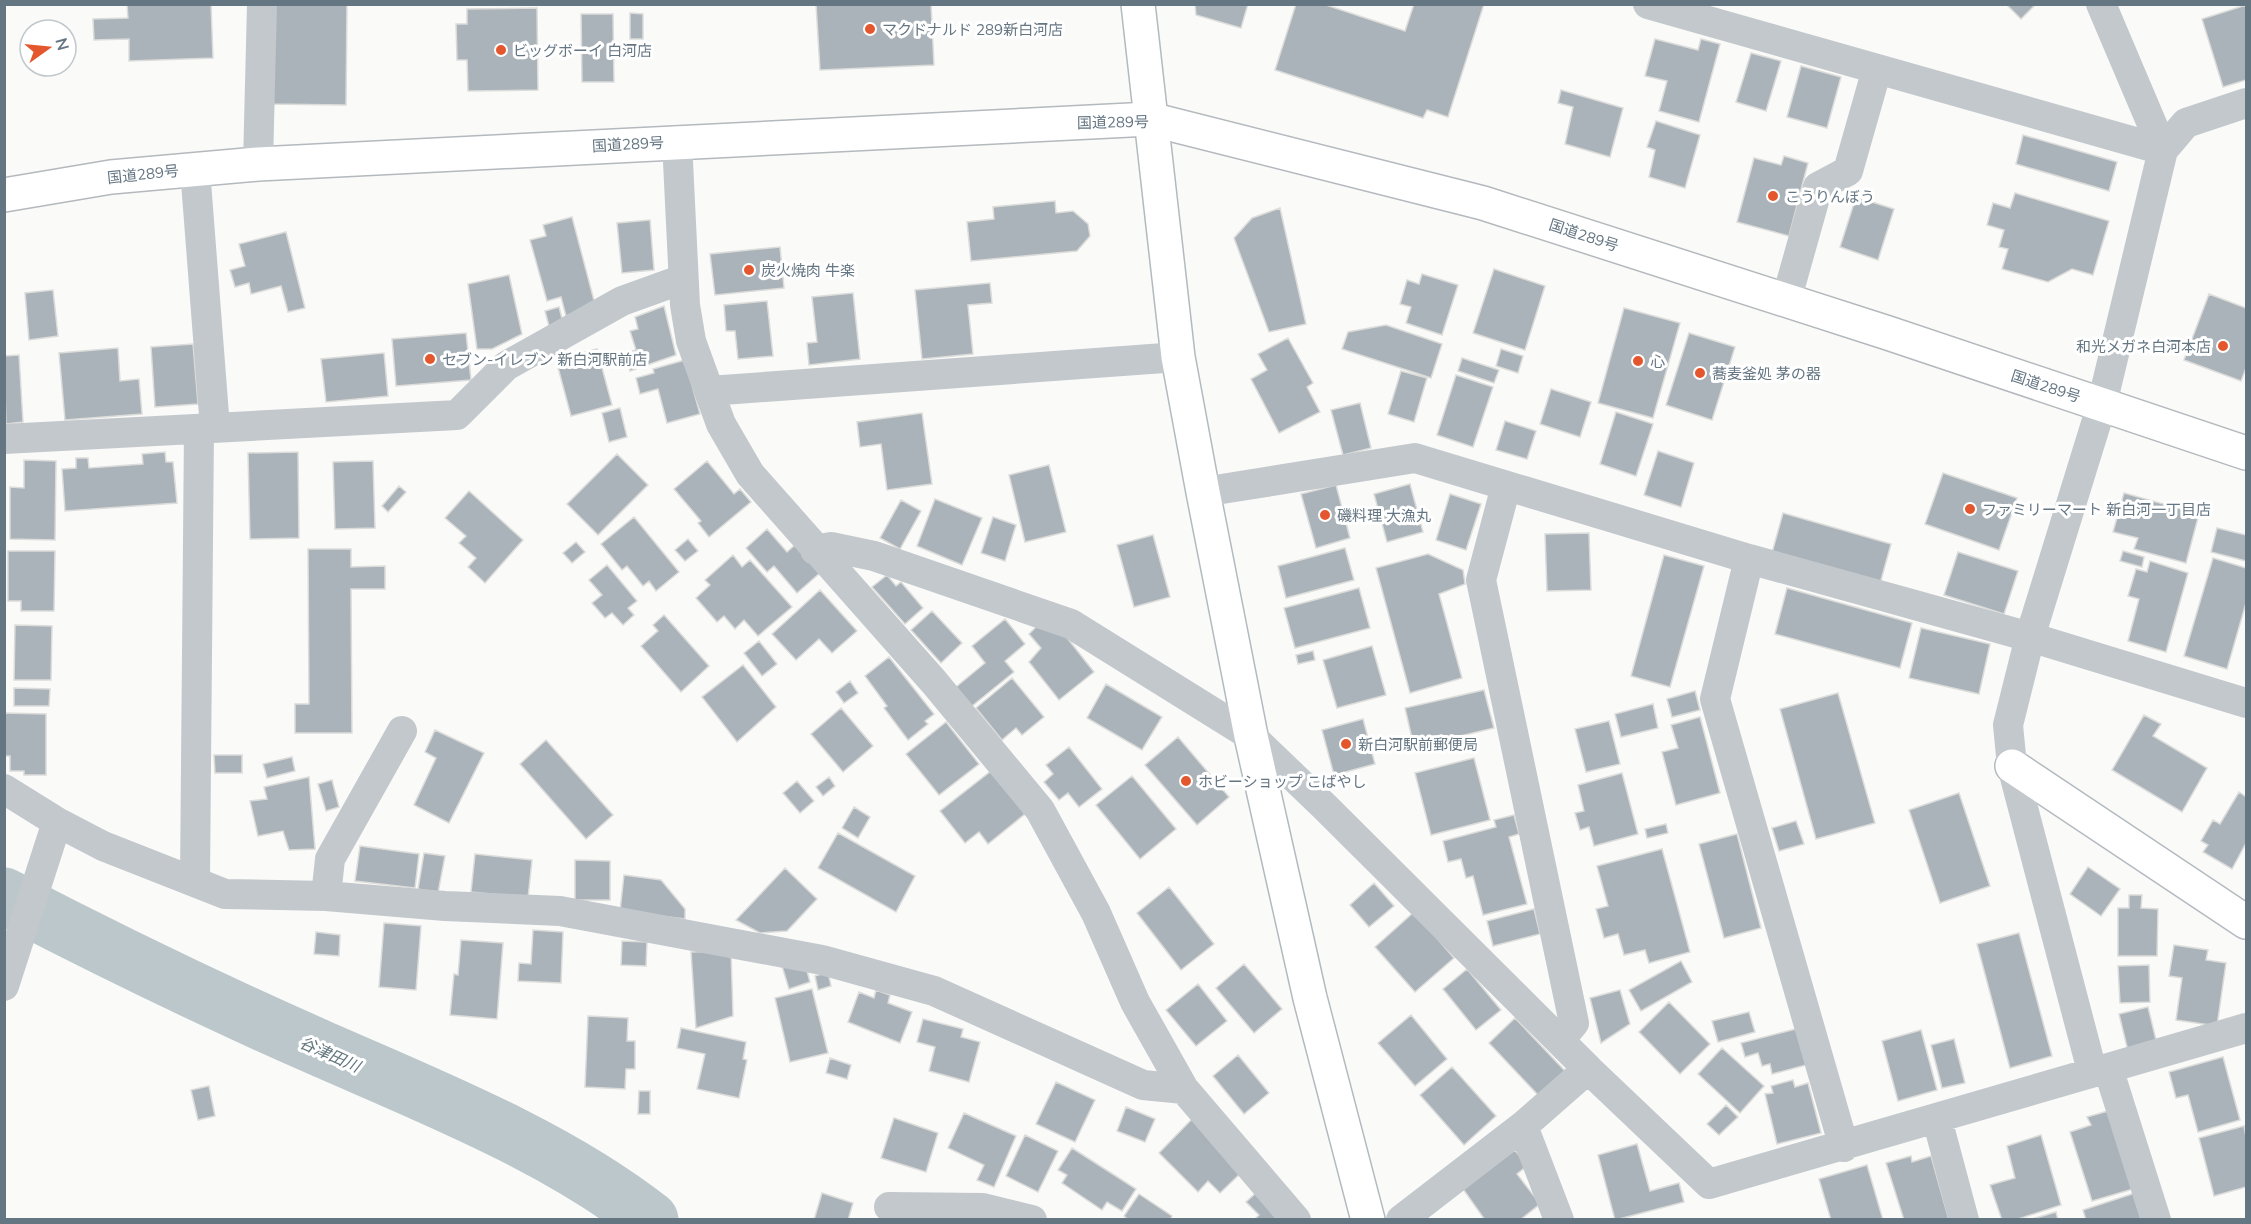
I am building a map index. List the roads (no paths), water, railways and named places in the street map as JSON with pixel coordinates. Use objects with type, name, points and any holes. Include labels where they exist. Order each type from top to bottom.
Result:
[{"type":"main road","points":[[1138,4],[1178,357],[1203,492],[1251,736],[1310,998],[1368,1220]]},
{"type":"main road","name":"国道289号","points":[[4,195],[111,177],[258,164],[677,141],[1150,119],[1483,203],[2247,453]]},
{"type":"main road","points":[[2012,766],[2247,922]]},
{"type":"street","points":[[258,164],[262,4]]},
{"type":"street","points":[[1648,4],[2163,150]]},
{"type":"street","points":[[2101,4],[2163,150]]},
{"type":"street","points":[[1786,301],[1818,187],[1848,171],[1877,69]]},
{"type":"street","points":[[2156,1220],[2100,1070],[2012,766],[2008,725],[2030,638],[2102,404],[2163,150],[2186,123],[2247,103]]},
{"type":"street","points":[[677,141],[683,279],[691,341],[721,424],[750,474],[934,682],[1040,810],[1096,913],[1135,1002],[1184,1089],[1296,1220]]},
{"type":"street","points":[[195,169],[207,429],[195,880]]},
{"type":"street","points":[[4,439],[457,415],[506,366],[622,301],[683,279]]},
{"type":"street","points":[[709,391],[1178,357]]},
{"type":"street","points":[[1203,492],[1415,458],[1749,559],[2030,638],[2247,703]]},
{"type":"street","points":[[1506,486],[1481,580],[1574,1023],[1560,1040]]},
{"type":"street","points":[[815,550],[831,547],[874,556],[1071,624],[1251,736],[1588,1069],[1709,1184],[1844,1147],[2247,1028]]},
{"type":"street","points":[[1749,559],[1715,699],[1844,1147]]},
{"type":"street","points":[[326,896],[330,859],[402,731]]},
{"type":"street","points":[[4,789],[57,822],[103,846],[195,880],[225,894],[326,896],[445,906],[560,911],[822,960],[934,991],[1143,1085],[1184,1089]]},
{"type":"street","points":[[4,986],[49,853],[57,822]]},
{"type":"street","points":[[1401,1220],[1522,1126],[1588,1069]]},
{"type":"street","points":[[1937,1119],[1964,1220]]},
{"type":"street","points":[[1522,1126],[1559,1220]]},
{"type":"street","points":[[889,1207],[983,1208],[1032,1220]]},
{"type":"waterway","name":"谷津田川","points":[[4,896],[200,993],[491,1124],[574,1169],[613,1193],[650,1220]]},
{"type":"place","name":"マクドナルド 289新白河店","points":[[870,29]]},
{"type":"place","name":"ビッグボーイ 白河店","points":[[501,50]]},
{"type":"place","name":"こうりんぼう","points":[[1773,196]]},
{"type":"place","name":"炭火焼肉 牛楽","points":[[749,270]]},
{"type":"place","name":"和光メガネ白河本店","points":[[2223,346]]},
{"type":"place","name":"セブン‐イレブン 新白河駅前店","points":[[430,359]]},
{"type":"place","name":"心","points":[[1638,361]]},
{"type":"place","name":"蕎麦釜処 茅の器","points":[[1700,373]]},
{"type":"place","name":"ファミリーマート 新白河一丁目店","points":[[1970,509]]},
{"type":"place","name":"磯料理 大漁丸","points":[[1325,515]]},
{"type":"place","name":"新白河駅前郵便局","points":[[1346,744]]},
{"type":"place","name":"ホビーショップ こばやし","points":[[1186,781]]}]
